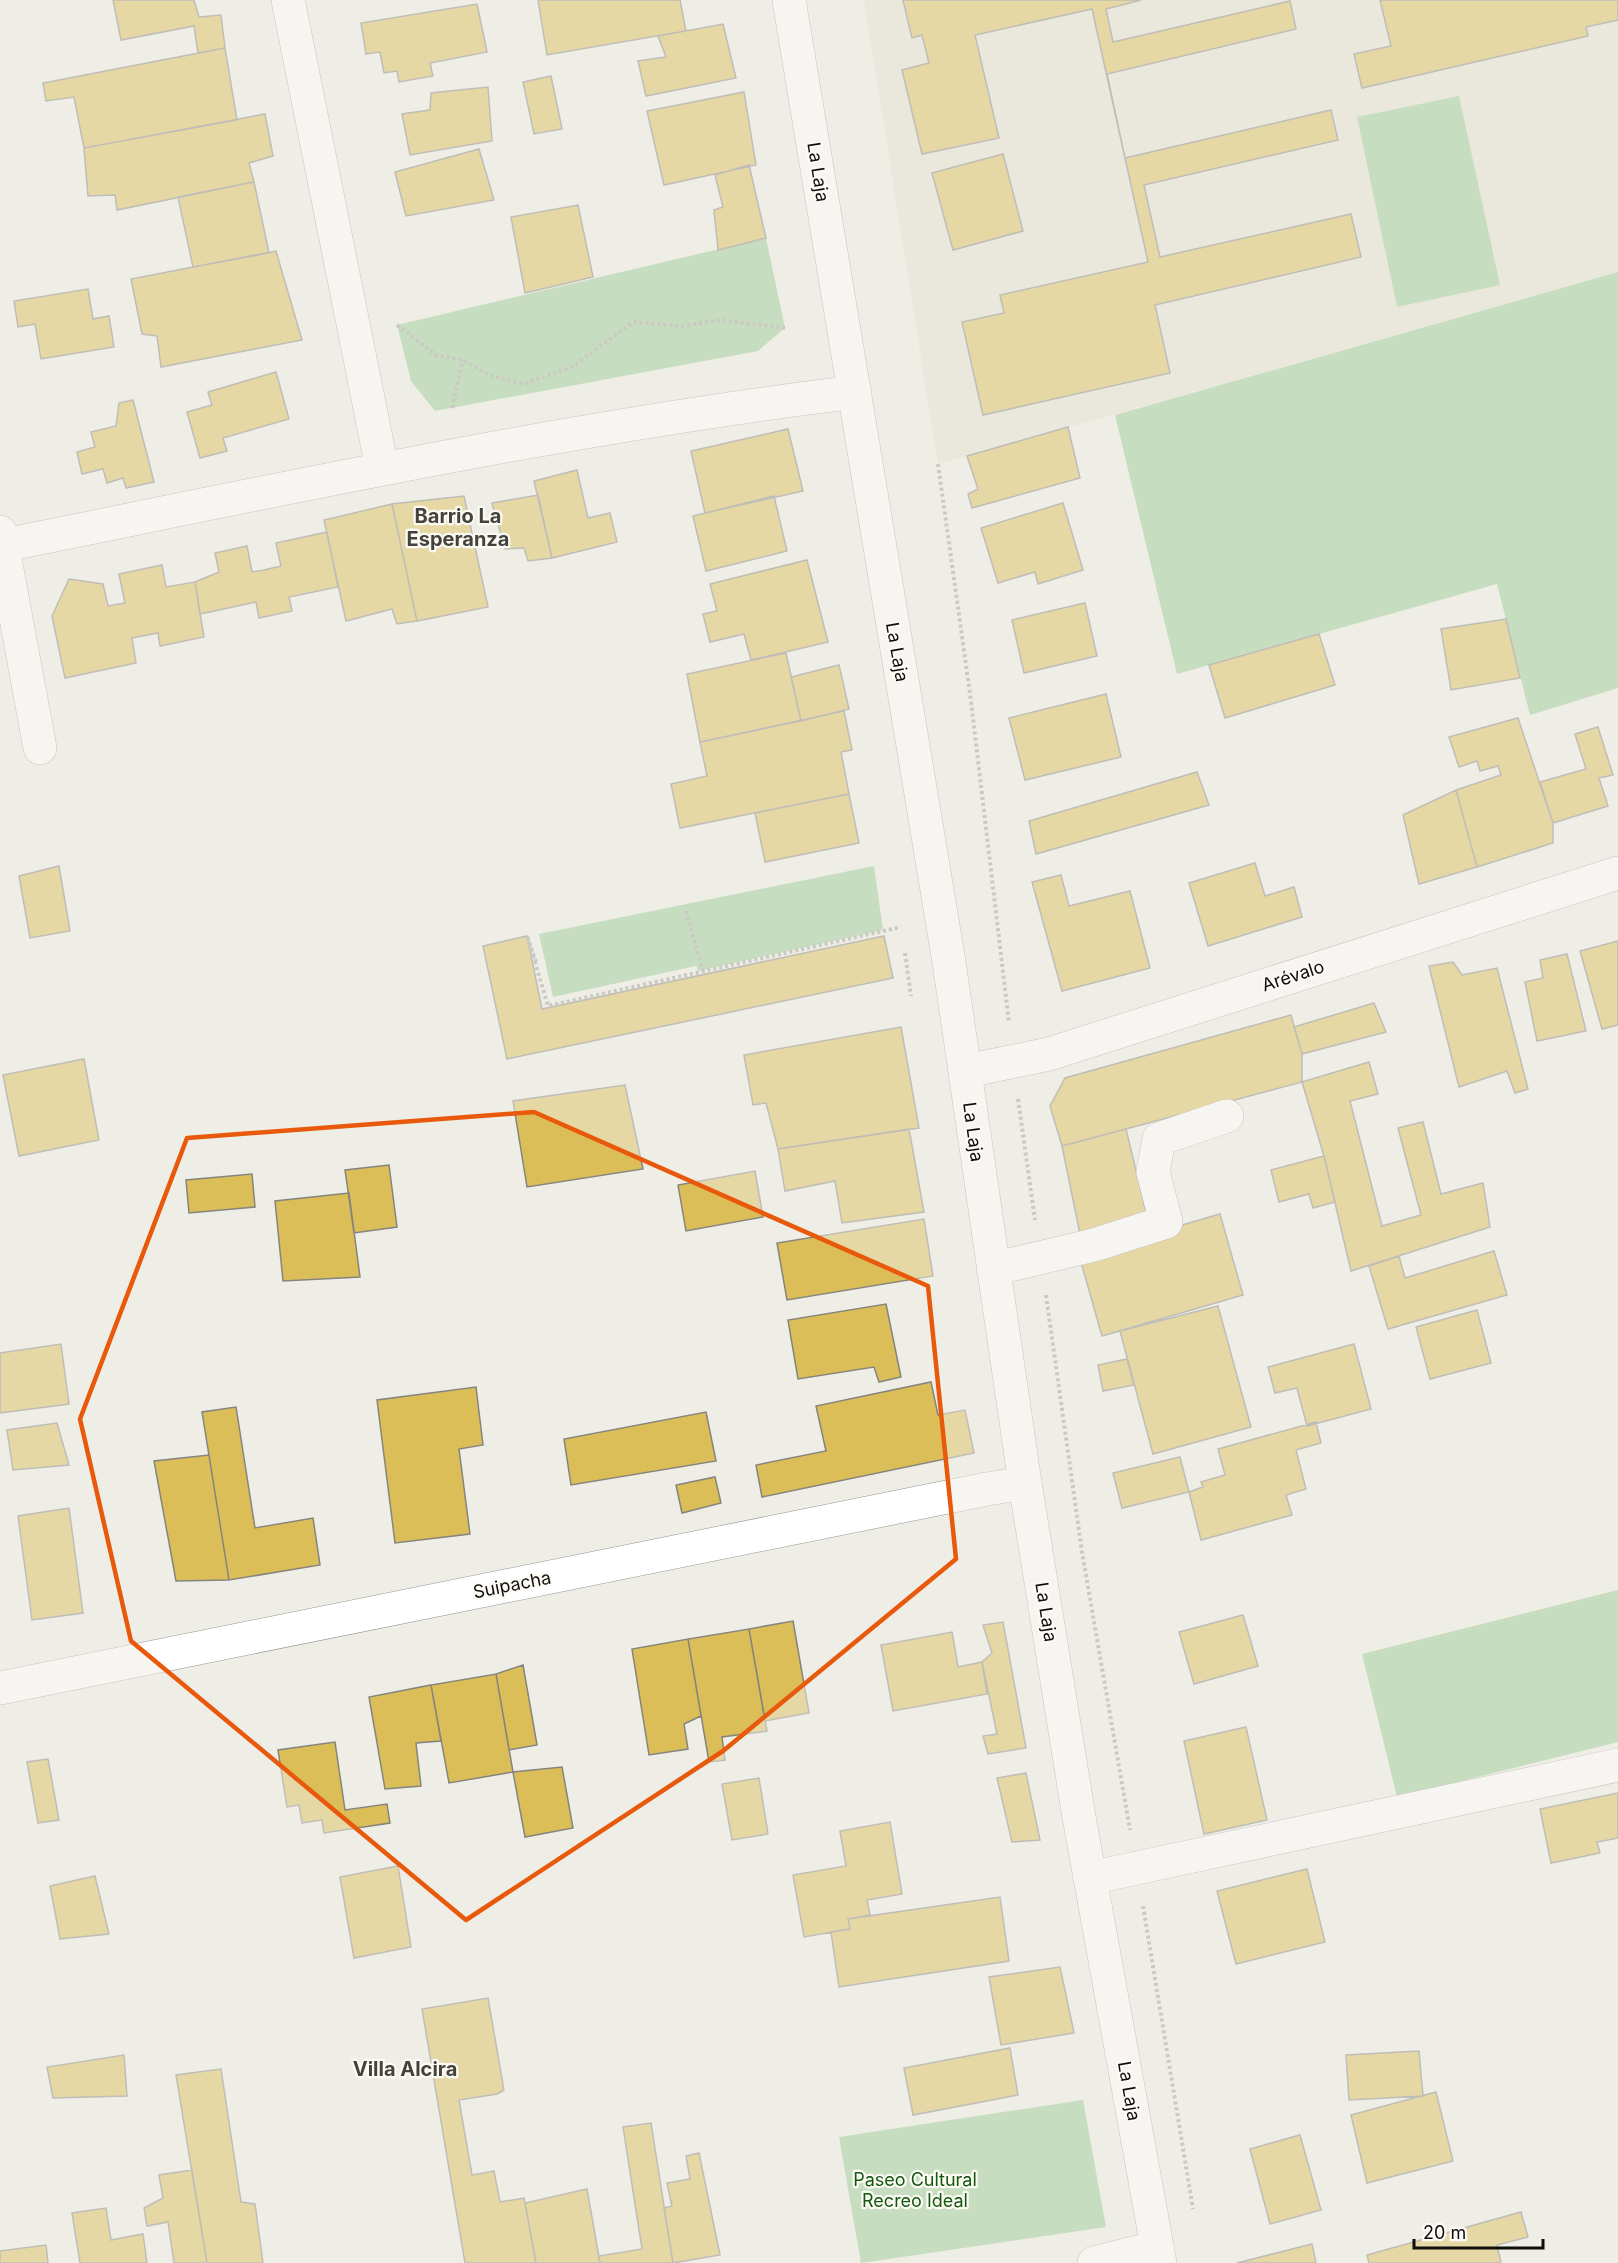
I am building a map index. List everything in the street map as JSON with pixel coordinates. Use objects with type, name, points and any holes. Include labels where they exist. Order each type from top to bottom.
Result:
[{"type":"street","points":[[288,0],[382,468]]},
{"type":"street","name":"La Laja","points":[[789,0],[965,1069],[1025,1483],[1090,1878],[1159,2255]]},
{"type":"street","points":[[40,748],[1,541],[382,468],[762,403],[855,392]]},
{"type":"street","name":"Arévalo","points":[[965,1069],[1049,1054],[1618,873]]},
{"type":"street","points":[[993,1269],[1094,1245],[1166,1221],[1153,1172],[1159,1139],[1227,1116]]},
{"type":"street","name":"Suipacha","points":[[0,1688],[1025,1483]]},
{"type":"street","points":[[1090,1878],[1618,1765]]},
{"type":"street","points":[[1094,2263],[1159,2255]]},
{"type":"path","points":[[397,325],[436,355],[462,360],[489,375],[523,384],[572,367],[633,322],[683,326],[720,320],[785,328]]},
{"type":"path","points":[[452,408],[462,360]]},
{"type":"path","points":[[938,464],[971,700],[1013,1061],[1082,1552],[1195,2218]]},
{"type":"path","points":[[686,910],[703,971]]},
{"type":"path","points":[[536,962],[527,936],[548,1006],[901,927]]},
{"type":"highlighted area","points":[[534,1112],[928,1286],[956,1559],[723,1751],[466,1920],[131,1641],[80,1419],[187,1138]]},
{"type":"shaded area","points":[[864,0],[1618,0],[1618,272],[938,464]]},
{"type":"green space","points":[[1459,96],[1500,285],[1397,307],[1357,117]]},
{"type":"green space","points":[[766,238],[785,328],[758,351],[435,411],[411,381],[397,325]]},
{"type":"green space","points":[[1618,272],[1618,688],[1530,715],[1497,584],[1177,674],[1115,415]]},
{"type":"green space","points":[[874,866],[883,930],[698,971],[695,961],[696,966],[553,997],[539,934]]},
{"type":"green space","points":[[1618,1590],[1618,1742],[1397,1797],[1362,1654]]},
{"type":"green space","name":"Paseo Cultural Recreo Ideal","points":[[1083,2100],[1106,2227],[861,2263],[839,2137]]},
{"type":"building","points":[[113,0],[194,0],[199,17],[221,15],[225,48],[198,53],[194,26],[121,40]]},
{"type":"building","points":[[538,0],[680,0],[686,31],[547,55]]},
{"type":"building","points":[[903,0],[1141,0],[1106,9],[1113,42],[1290,1],[1296,29],[1107,74],[1125,158],[1331,110],[1338,140],[1144,185],[1160,257],[1351,214],[1361,257],[1155,305],[1170,373],[983,415],[962,322],[1004,313],[1000,295],[1148,262],[1092,9],[975,35],[999,138],[922,154],[902,70],[929,63],[922,35],[912,38]]},
{"type":"building","points":[[1380,0],[1618,0],[1618,20],[1586,27],[1588,36],[1362,88],[1354,54],[1391,46]]},
{"type":"building","points":[[477,4],[487,52],[430,63],[433,76],[399,82],[397,71],[384,73],[380,52],[366,54],[361,23]]},
{"type":"building","points":[[723,24],[736,78],[646,96],[638,61],[666,57],[658,36]]},
{"type":"building","points":[[225,48],[237,120],[84,148],[74,97],[46,101],[43,83]]},
{"type":"building","points":[[551,76],[562,129],[534,134],[523,82]]},
{"type":"building","points":[[488,87],[492,141],[410,155],[402,114],[430,110],[431,93]]},
{"type":"building","points":[[744,92],[756,165],[664,185],[647,111]]},
{"type":"building","points":[[265,114],[273,156],[249,163],[254,182],[117,210],[115,195],[88,196],[84,148]]},
{"type":"building","points":[[479,149],[494,200],[406,216],[395,172]]},
{"type":"building","points":[[1003,154],[1023,231],[953,250],[932,173]]},
{"type":"building","points":[[749,165],[766,238],[718,250],[714,210],[723,207],[715,175]]},
{"type":"building","points":[[254,182],[269,253],[193,267],[178,197]]},
{"type":"building","points":[[578,205],[593,277],[525,293],[511,217]]},
{"type":"building","points":[[276,251],[302,340],[161,367],[157,336],[142,334],[131,279]]},
{"type":"building","points":[[88,289],[93,319],[109,316],[114,347],[41,359],[35,324],[18,327],[14,301]]},
{"type":"building","points":[[276,372],[289,419],[223,438],[227,451],[200,458],[187,412],[212,405],[208,392]]},
{"type":"building","points":[[133,400],[154,482],[126,488],[123,478],[107,483],[103,469],[82,474],[77,452],[95,447],[91,432],[116,426],[119,403]]},
{"type":"building","points":[[1068,427],[1080,478],[972,508],[968,494],[978,489],[967,456]]},
{"type":"building","points":[[788,429],[803,491],[705,513],[691,451]]},
{"type":"building","points":[[577,470],[588,518],[610,513],[617,542],[552,558],[534,481]]},
{"type":"building","points":[[538,495],[552,558],[528,561],[524,548],[505,549],[492,503]]},
{"type":"building","points":[[464,496],[488,607],[417,621],[392,504]]},
{"type":"building","points":[[774,496],[787,551],[706,571],[693,516]]},
{"type":"building","points":[[1063,503],[1083,570],[1038,584],[1035,572],[998,583],[981,528]]},
{"type":"building","points":[[392,504],[417,621],[397,624],[392,609],[346,621],[324,520]]},
{"type":"building","points":[[327,532],[338,587],[289,597],[292,611],[259,618],[256,602],[200,614],[195,582],[219,572],[215,553],[247,546],[252,572],[264,570],[281,566],[276,543]]},
{"type":"building","points":[[807,560],[828,642],[751,660],[744,634],[710,642],[703,614],[717,611],[710,584]]},
{"type":"building","points":[[162,565],[166,587],[195,582],[204,637],[160,646],[158,633],[132,638],[136,663],[65,678],[52,616],[69,579],[103,584],[108,606],[125,603],[119,574]]},
{"type":"building","points":[[1085,603],[1097,656],[1024,673],[1012,620]]},
{"type":"building","points":[[1506,619],[1520,678],[1451,690],[1441,629]]},
{"type":"building","points":[[1319,634],[1335,685],[1225,718],[1209,665]]},
{"type":"building","points":[[786,653],[801,721],[700,742],[687,674]]},
{"type":"building","points":[[839,665],[849,709],[801,721],[791,677]]},
{"type":"building","points":[[1106,694],[1121,757],[1025,780],[1009,718]]},
{"type":"building","points":[[844,711],[852,750],[841,752],[849,794],[680,828],[671,784],[707,776],[700,742]]},
{"type":"building","points":[[1518,718],[1553,823],[1553,843],[1477,867],[1456,790],[1501,775],[1498,766],[1480,771],[1477,761],[1459,767],[1449,737]]},
{"type":"building","points":[[1598,727],[1613,775],[1599,778],[1608,806],[1553,823],[1540,782],[1586,769],[1575,734]]},
{"type":"building","points":[[1197,772],[1209,805],[1036,854],[1029,821]]},
{"type":"building","points":[[1456,790],[1477,867],[1419,884],[1403,815]]},
{"type":"building","points":[[849,794],[859,843],[765,862],[755,813]]},
{"type":"building","points":[[1255,863],[1265,896],[1294,887],[1302,917],[1208,946],[1189,883]]},
{"type":"building","points":[[59,866],[70,931],[30,938],[19,876]]},
{"type":"building","points":[[1061,875],[1069,906],[1130,891],[1150,968],[1062,991],[1032,882]]},
{"type":"building","points":[[527,936],[542,1009],[884,936],[893,978],[507,1059],[483,946]]},
{"type":"building","points":[[1618,941],[1618,1025],[1602,1029],[1580,951]]},
{"type":"building","points":[[1567,954],[1586,1031],[1537,1041],[1525,982],[1543,978],[1540,960]]},
{"type":"building","points":[[1453,962],[1462,975],[1497,968],[1528,1089],[1515,1093],[1507,1071],[1459,1087],[1429,966]]},
{"type":"building","points":[[1374,1003],[1386,1032],[1302,1054],[1294,1027]]},
{"type":"building","points":[[1291,1015],[1302,1054],[1302,1082],[1062,1146],[1050,1106],[1065,1078]]},
{"type":"building","points":[[901,1027],[919,1128],[778,1149],[766,1103],[753,1105],[744,1055]]},
{"type":"building","points":[[84,1059],[99,1140],[19,1156],[3,1075]]},
{"type":"building","points":[[1369,1062],[1378,1094],[1350,1101],[1382,1226],[1421,1215],[1398,1128],[1423,1122],[1441,1194],[1483,1183],[1490,1227],[1351,1271],[1324,1156],[1302,1082]]},
{"type":"building","points":[[625,1085],[643,1169],[527,1187],[513,1101]]},
{"type":"building","points":[[909,1129],[924,1212],[842,1223],[835,1181],[785,1191],[778,1149]]},
{"type":"building","points":[[1126,1129],[1147,1217],[1080,1234],[1062,1146]]},
{"type":"building","points":[[1324,1156],[1335,1202],[1313,1208],[1309,1194],[1279,1202],[1271,1170]]},
{"type":"building","points":[[389,1165],[397,1227],[354,1233],[345,1170]]},
{"type":"building","points":[[755,1171],[763,1217],[686,1231],[678,1185]]},
{"type":"building","points":[[252,1174],[255,1207],[189,1213],[186,1180]]},
{"type":"building","points":[[349,1193],[360,1277],[283,1281],[275,1201]]},
{"type":"building","points":[[1220,1214],[1243,1295],[1102,1336],[1079,1255]]},
{"type":"building","points":[[924,1219],[933,1276],[787,1300],[777,1243]]},
{"type":"building","points":[[1494,1251],[1507,1295],[1388,1329],[1369,1266],[1399,1256],[1405,1278]]},
{"type":"building","points":[[886,1304],[901,1377],[879,1382],[874,1367],[798,1379],[788,1320]]},
{"type":"building","points":[[1218,1306],[1251,1427],[1153,1454],[1120,1331]]},
{"type":"building","points":[[1477,1310],[1491,1363],[1430,1379],[1416,1327]]},
{"type":"building","points":[[61,1344],[69,1404],[0,1413],[0,1353]]},
{"type":"building","points":[[1354,1344],[1371,1409],[1307,1426],[1297,1388],[1275,1393],[1268,1367]]},
{"type":"building","points":[[1127,1359],[1134,1385],[1103,1391],[1098,1365]]},
{"type":"building","points":[[931,1382],[938,1415],[965,1410],[974,1453],[762,1497],[756,1465],[826,1451],[816,1406]]},
{"type":"building","points":[[476,1387],[483,1445],[459,1449],[470,1534],[395,1543],[377,1400]]},
{"type":"building","points":[[236,1407],[255,1528],[313,1518],[320,1565],[229,1580],[202,1412]]},
{"type":"building","points":[[706,1412],[716,1461],[571,1485],[564,1439]]},
{"type":"building","points":[[1316,1422],[1321,1443],[1296,1450],[1306,1489],[1286,1495],[1292,1515],[1201,1540],[1189,1492],[1203,1487],[1201,1482],[1225,1475],[1218,1449]]},
{"type":"building","points":[[57,1423],[69,1465],[13,1470],[7,1430]]},
{"type":"building","points":[[209,1455],[229,1580],[176,1581],[154,1461]]},
{"type":"building","points":[[1180,1457],[1189,1492],[1122,1508],[1113,1473]]},
{"type":"building","points":[[715,1477],[721,1503],[682,1513],[676,1485]]},
{"type":"building","points":[[69,1508],[83,1613],[32,1620],[18,1516]]},
{"type":"building","points":[[1243,1615],[1258,1666],[1194,1684],[1179,1632]]},
{"type":"building","points":[[793,1621],[809,1713],[765,1721],[749,1629]]},
{"type":"building","points":[[1003,1622],[1026,1748],[988,1754],[983,1736],[997,1734],[982,1662],[992,1653],[983,1625]]},
{"type":"building","points":[[749,1629],[767,1731],[722,1737],[725,1760],[709,1762],[688,1639]]},
{"type":"building","points":[[952,1632],[958,1667],[982,1662],[987,1694],[893,1711],[881,1645]]},
{"type":"building","points":[[688,1639],[701,1716],[684,1724],[688,1749],[649,1755],[632,1649]]},
{"type":"building","points":[[523,1665],[537,1745],[509,1750],[496,1674]]},
{"type":"building","points":[[496,1674],[513,1772],[449,1783],[431,1685]]},
{"type":"building","points":[[431,1685],[441,1741],[416,1743],[421,1786],[385,1789],[369,1697]]},
{"type":"building","points":[[1246,1727],[1267,1820],[1204,1834],[1184,1741]]},
{"type":"building","points":[[335,1742],[345,1810],[387,1804],[390,1823],[324,1833],[322,1820],[302,1823],[299,1805],[287,1807],[278,1750]]},
{"type":"building","points":[[48,1759],[59,1820],[38,1823],[27,1762]]},
{"type":"building","points":[[562,1767],[573,1828],[525,1837],[513,1772]]},
{"type":"building","points":[[1026,1773],[1040,1840],[1012,1842],[997,1778]]},
{"type":"building","points":[[759,1778],[768,1834],[732,1840],[722,1784]]},
{"type":"building","points":[[1618,1793],[1618,1838],[1597,1842],[1600,1853],[1551,1863],[1540,1809]]},
{"type":"building","points":[[890,1822],[902,1894],[867,1900],[870,1915],[848,1919],[850,1929],[804,1937],[793,1875],[846,1866],[840,1831]]},
{"type":"building","points":[[398,1866],[411,1947],[354,1958],[340,1877]]},
{"type":"building","points":[[1307,1869],[1325,1942],[1236,1964],[1217,1891]]},
{"type":"building","points":[[95,1876],[109,1934],[60,1939],[50,1886]]},
{"type":"building","points":[[1000,1897],[1009,1961],[839,1987],[831,1932],[850,1929],[848,1919]]},
{"type":"building","points":[[1060,1967],[1074,2033],[1001,2045],[989,1977]]},
{"type":"building","points":[[488,1998],[504,2090],[497,2094],[459,2100],[472,2175],[494,2171],[500,2202],[524,2198],[536,2263],[465,2263],[422,2009]]},
{"type":"building","points":[[1010,2048],[1018,2095],[913,2115],[904,2068]]},
{"type":"building","points":[[1419,2051],[1423,2096],[1349,2100],[1346,2055]]},
{"type":"building","points":[[124,2055],[127,2096],[53,2098],[47,2067]]},
{"type":"building","points":[[221,2069],[241,2202],[255,2204],[263,2263],[207,2263],[176,2075]]},
{"type":"building","points":[[1436,2092],[1453,2161],[1367,2183],[1351,2115]]},
{"type":"building","points":[[651,2123],[673,2263],[600,2263],[599,2256],[642,2249],[623,2127]]},
{"type":"building","points":[[1300,2135],[1321,2210],[1270,2224],[1250,2149]]},
{"type":"building","points":[[699,2153],[720,2255],[673,2263],[664,2208],[672,2206],[667,2183],[690,2179],[686,2156]]},
{"type":"building","points":[[192,2170],[207,2263],[174,2263],[168,2222],[147,2226],[144,2208],[163,2198],[159,2175]]},
{"type":"building","points":[[587,2189],[600,2263],[536,2263],[525,2203]]},
{"type":"building","points":[[106,2208],[111,2240],[143,2234],[147,2263],[80,2263],[72,2213]]},
{"type":"building","points":[[1521,2212],[1528,2237],[1497,2245],[1501,2263],[1369,2263],[1367,2255]]},
{"type":"building","points":[[1312,2244],[1316,2263],[1237,2263]]},
{"type":"building","points":[[46,2245],[48,2263],[0,2263],[0,2251]]},
{"type":"district","name":"Barrio La Esperanza","points":[[458,528]]},
{"type":"district","name":"Villa Alcira","points":[[405,2069]]}]
